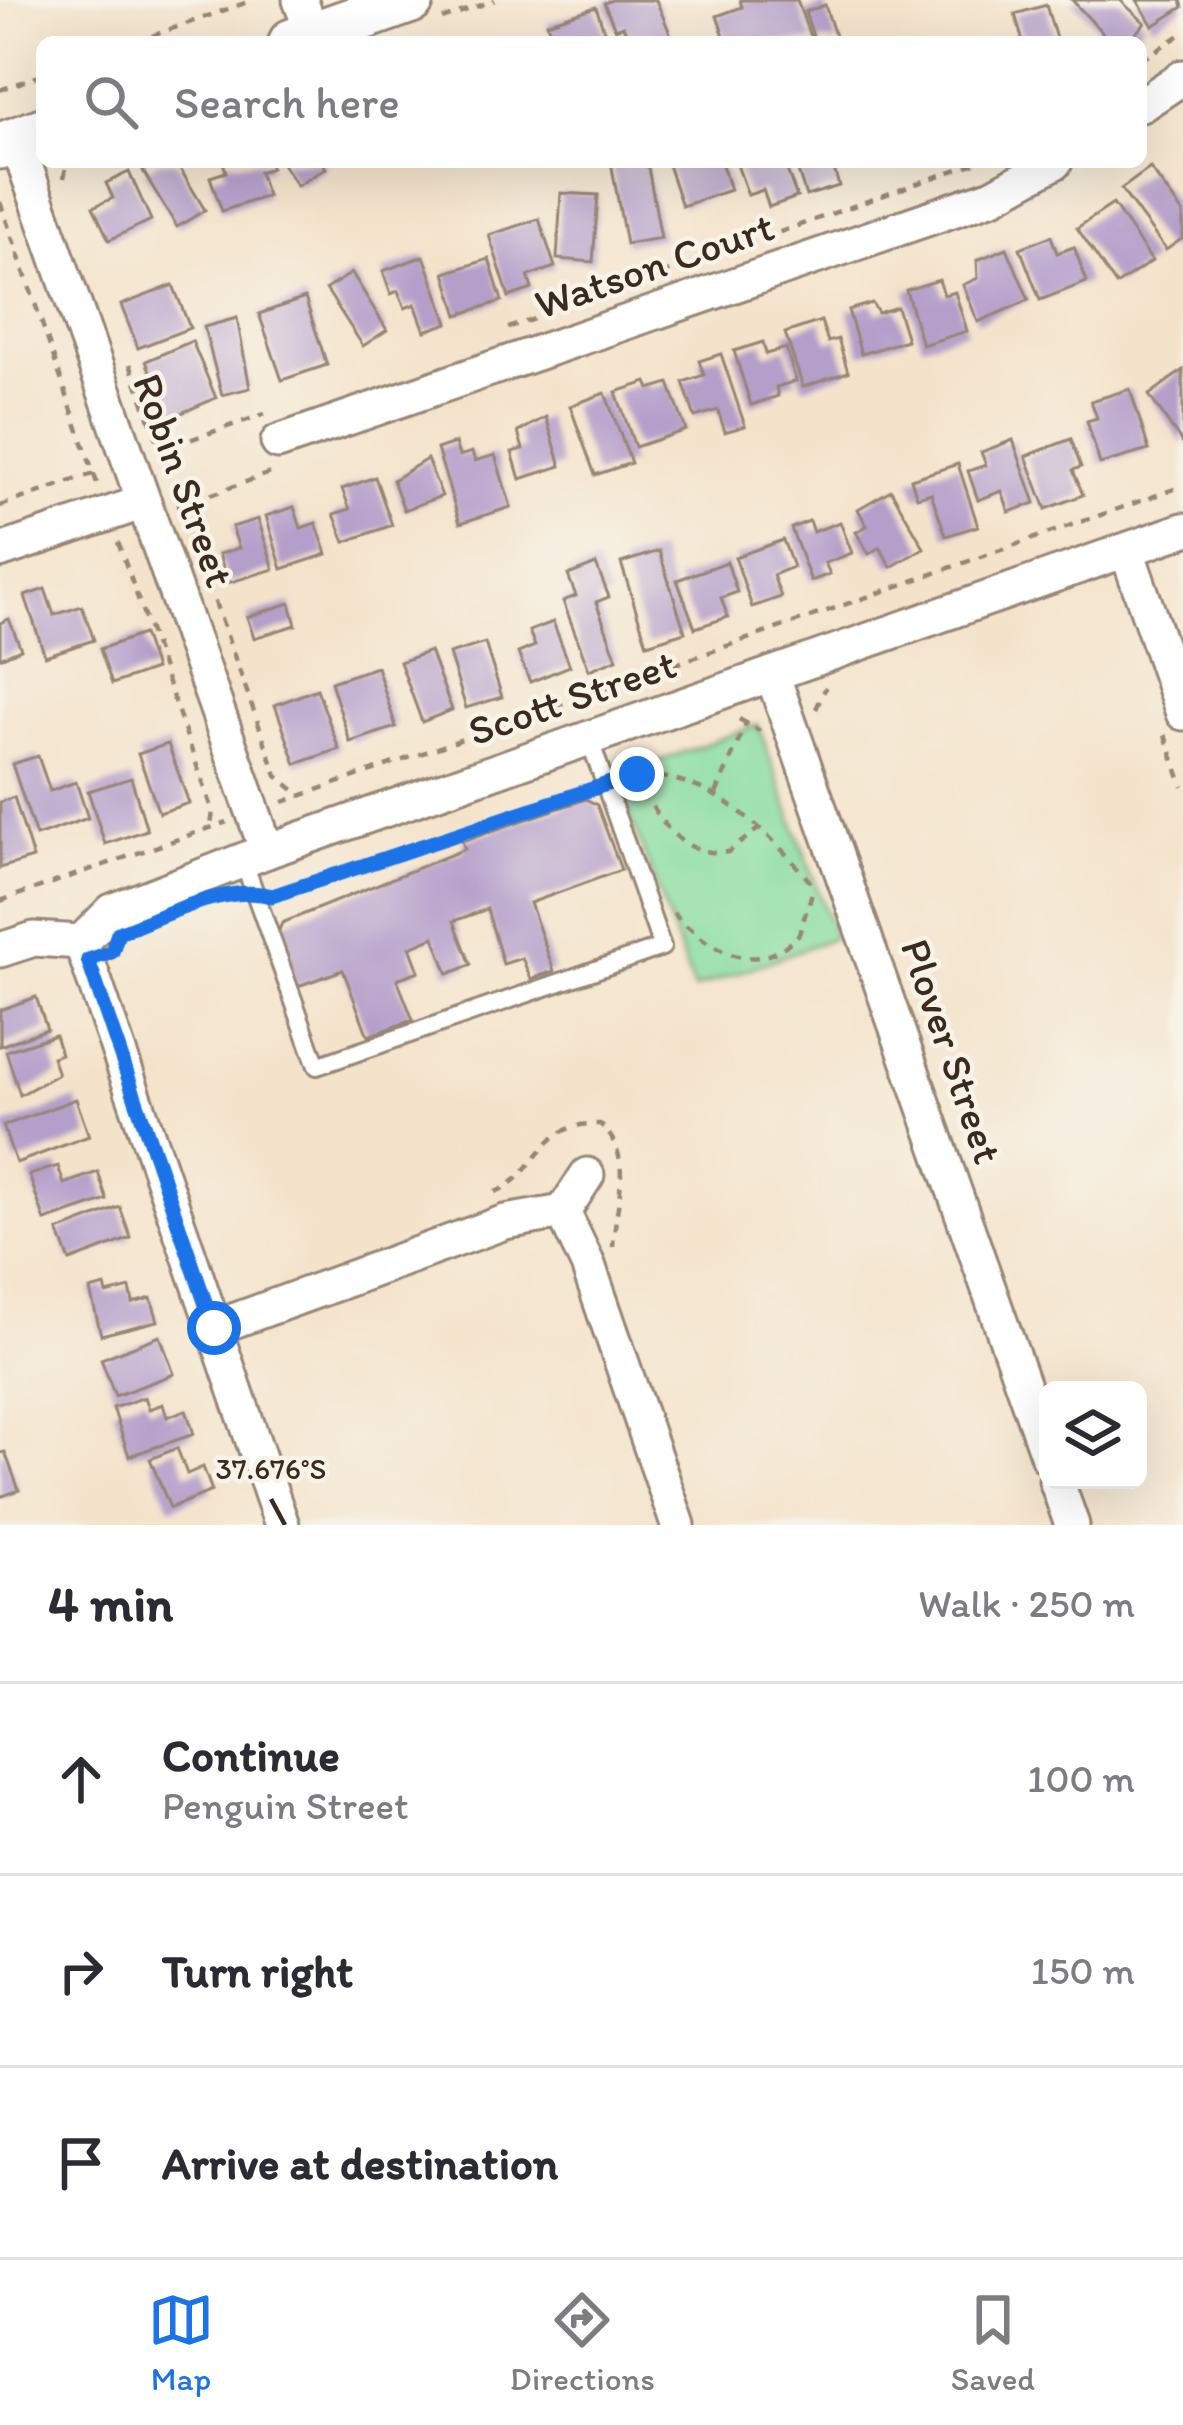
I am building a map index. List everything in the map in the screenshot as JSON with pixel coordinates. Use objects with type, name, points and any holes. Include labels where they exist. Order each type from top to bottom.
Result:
[{"type":"street","points":[[302,26],[411,0]]},
{"type":"street","points":[[1147,101],[1183,77]]},
{"type":"street","name":"Robin Street","points":[[19,139],[145,456],[144,502],[254,812],[254,867]]},
{"type":"street","name":"Watson Court","points":[[276,427],[993,196],[1043,168]]},
{"type":"street","points":[[0,551],[144,502]]},
{"type":"street","name":"Scott Street","points":[[82,942],[112,911],[254,867],[589,738],[1183,530]]},
{"type":"street","points":[[1127,551],[1183,712]]},
{"type":"street","name":"Plover Street","points":[[772,674],[1039,1431]]},
{"type":"street","points":[[0,950],[34,939],[82,942],[282,1525]]},
{"type":"street","points":[[214,1328],[505,1222],[563,1212],[587,1175]]},
{"type":"street","points":[[563,1212],[587,1265],[678,1525]]},
{"type":"street","points":[[1059,1489],[1072,1525]]},
{"type":"lane","points":[[254,867],[317,1066],[662,946],[589,738]]},
{"type":"path","points":[[152,36],[254,0]]},
{"type":"path","points":[[1147,56],[1183,33]]},
{"type":"path","points":[[0,90],[36,77]]},
{"type":"path","points":[[66,168],[63,177],[70,198]]},
{"type":"path","points":[[498,332],[961,168]]},
{"type":"path","points":[[123,345],[145,456],[277,776],[301,796]]},
{"type":"path","points":[[0,506],[145,456],[276,427]]},
{"type":"path","points":[[0,902],[1183,486]]},
{"type":"path","points":[[816,708],[827,684]]},
{"type":"path","points":[[715,796],[751,710]]},
{"type":"path","points":[[734,716],[768,736]]},
{"type":"path","points":[[626,762],[616,777],[637,774],[715,796],[761,827],[826,902]]},
{"type":"path","points":[[637,774],[659,817],[690,848],[728,852],[752,839],[761,827]]},
{"type":"path","points":[[254,867],[272,896],[604,782]]},
{"type":"path","points":[[662,902],[710,946],[734,959],[758,958],[800,934],[818,878],[822,890]]},
{"type":"path","points":[[485,1196],[506,1187],[545,1142],[577,1123],[600,1124],[615,1138],[623,1158],[612,1261]]},
{"type":"green space","points":[[758,725],[835,937],[694,989],[616,777]]},
{"type":"building","points":[[656,0],[671,36],[627,36],[623,26],[615,29],[604,3]]},
{"type":"building","points":[[740,0],[797,0],[810,36],[724,36],[717,16],[742,7]]},
{"type":"building","points":[[1072,0],[1120,0],[1145,23],[1133,36],[1105,36]]},
{"type":"building","points":[[1137,0],[1181,0],[1183,7],[1153,26]]},
{"type":"building","points":[[825,5],[835,36],[813,36],[805,12]]},
{"type":"building","points":[[1046,5],[1055,36],[1021,36],[1015,14]]},
{"type":"building","points":[[596,7],[606,36],[552,36],[547,23]]},
{"type":"building","points":[[180,168],[205,210],[177,227],[143,171]]},
{"type":"building","points":[[225,168],[271,168],[259,172],[267,196],[222,211],[210,177],[226,172]]},
{"type":"building","points":[[285,168],[326,168],[297,186]]},
{"type":"building","points":[[612,168],[648,168],[661,238],[626,244]]},
{"type":"building","points":[[669,168],[723,168],[730,190],[682,206]]},
{"type":"building","points":[[738,168],[786,168],[797,197],[769,207],[763,190],[748,195]]},
{"type":"building","points":[[797,168],[834,168],[839,186],[806,196]]},
{"type":"building","points":[[1150,168],[1183,213],[1183,238],[1166,250],[1121,189]]},
{"type":"building","points":[[129,172],[151,220],[109,240],[93,207],[113,198],[106,183]]},
{"type":"building","points":[[561,193],[598,195],[593,262],[557,259]]},
{"type":"building","points":[[1113,204],[1152,261],[1116,285],[1077,228]]},
{"type":"building","points":[[539,219],[555,267],[528,276],[532,289],[509,297],[489,235]]},
{"type":"building","points":[[1051,236],[1057,253],[1074,247],[1087,282],[1040,300],[1020,248]]},
{"type":"building","points":[[1007,248],[1029,300],[978,322],[963,285],[978,278],[977,260]]},
{"type":"building","points":[[424,256],[448,323],[425,331],[415,304],[405,308],[398,291],[391,294],[383,271]]},
{"type":"building","points":[[489,259],[502,301],[458,315],[445,273]]},
{"type":"building","points":[[352,273],[387,330],[363,346],[326,289]]},
{"type":"building","points":[[939,280],[944,295],[955,292],[967,331],[922,345],[906,290]]},
{"type":"building","points":[[173,285],[190,328],[138,348],[121,305]]},
{"type":"building","points":[[305,298],[327,365],[282,380],[259,314]]},
{"type":"building","points":[[872,303],[878,313],[897,307],[907,340],[861,354],[848,310]]},
{"type":"building","points":[[237,318],[250,388],[222,395],[204,327]]},
{"type":"building","points":[[821,321],[828,342],[838,339],[848,372],[803,387],[785,333]]},
{"type":"building","points":[[192,341],[216,398],[170,418],[146,361]]},
{"type":"building","points":[[763,342],[766,354],[786,348],[796,381],[776,387],[778,396],[751,405],[734,351]]},
{"type":"building","points":[[721,354],[745,426],[725,432],[718,410],[695,417],[683,382],[704,375],[699,361]]},
{"type":"building","points":[[1183,370],[1183,444],[1149,395]]},
{"type":"building","points":[[647,382],[650,389],[669,383],[686,430],[635,447],[616,392]]},
{"type":"building","points":[[1130,389],[1149,450],[1100,464],[1087,421],[1097,418],[1091,401]]},
{"type":"building","points":[[605,393],[631,463],[595,475],[570,406]]},
{"type":"building","points":[[546,417],[561,466],[520,479],[512,452],[523,449],[518,432]]},
{"type":"building","points":[[1071,439],[1081,467],[1073,470],[1083,495],[1046,509],[1026,456]]},
{"type":"building","points":[[1013,440],[1035,503],[1009,512],[1002,491],[978,500],[968,471],[986,465],[981,452]]},
{"type":"building","points":[[455,443],[459,456],[472,452],[475,461],[495,455],[511,507],[460,523],[437,449]]},
{"type":"building","points":[[427,459],[442,496],[404,510],[393,480]]},
{"type":"building","points":[[958,464],[978,526],[946,536],[931,493],[917,497],[911,479]]},
{"type":"building","points":[[375,477],[392,525],[345,542],[334,514],[350,509],[342,489]]},
{"type":"building","points":[[891,490],[924,548],[891,567],[880,547],[869,554],[856,532],[867,526],[858,509]]},
{"type":"building","points":[[294,507],[301,528],[316,523],[327,554],[282,569],[266,516]]},
{"type":"building","points":[[258,519],[274,569],[228,583],[219,554],[239,548],[232,527]]},
{"type":"building","points":[[809,521],[813,532],[840,522],[852,553],[825,563],[830,574],[811,581],[791,528]]},
{"type":"building","points":[[783,540],[793,567],[773,575],[781,597],[752,607],[735,557]]},
{"type":"building","points":[[659,551],[685,632],[647,644],[621,563]]},
{"type":"building","points":[[727,562],[737,592],[721,598],[728,617],[695,628],[677,580]]},
{"type":"building","points":[[596,564],[609,597],[596,602],[617,659],[589,670],[563,601],[576,596],[568,575]]},
{"type":"building","points":[[45,589],[54,615],[82,606],[94,640],[45,656],[25,596]]},
{"type":"building","points":[[290,603],[296,625],[254,638],[247,617]]},
{"type":"building","points":[[9,619],[21,649],[0,658],[0,623]]},
{"type":"building","points":[[553,622],[570,666],[530,682],[518,653],[535,646],[529,631]]},
{"type":"building","points":[[143,634],[155,669],[112,684],[100,649]]},
{"type":"building","points":[[485,643],[502,697],[466,708],[449,654]]},
{"type":"building","points":[[430,651],[452,710],[422,722],[400,662]]},
{"type":"building","points":[[377,667],[396,727],[350,742],[331,682]]},
{"type":"building","points":[[317,689],[339,749],[296,764],[275,705]]},
{"type":"building","points":[[168,744],[189,803],[159,813],[138,754]]},
{"type":"building","points":[[38,756],[50,791],[76,782],[88,818],[36,836],[12,764]]},
{"type":"building","points":[[131,778],[147,830],[105,844],[88,791]]},
{"type":"building","points":[[14,797],[33,858],[0,868],[0,802]]},
{"type":"building","points":[[586,799],[597,805],[621,870],[530,903],[554,971],[531,979],[522,958],[503,964],[487,909],[454,921],[471,965],[448,974],[434,937],[410,947],[419,971],[397,979],[413,1020],[368,1036],[343,970],[295,987],[276,938],[282,923],[465,849],[462,841]]},
{"type":"building","points":[[36,997],[47,1029],[0,1046],[0,1010]]},
{"type":"building","points":[[55,1035],[61,1054],[52,1057],[58,1074],[20,1095],[6,1051]]},
{"type":"building","points":[[76,1099],[89,1136],[16,1163],[3,1126]]},
{"type":"building","points":[[58,1166],[64,1184],[98,1172],[107,1200],[45,1221],[29,1175]]},
{"type":"building","points":[[120,1207],[131,1238],[70,1261],[58,1231]]},
{"type":"building","points":[[105,1286],[107,1294],[130,1288],[133,1303],[151,1298],[158,1321],[101,1335],[90,1290]]},
{"type":"building","points":[[160,1336],[174,1374],[115,1396],[101,1359]]},
{"type":"building","points":[[145,1397],[149,1409],[163,1404],[167,1417],[186,1410],[194,1434],[129,1456],[113,1408]]},
{"type":"building","points":[[177,1448],[187,1474],[203,1467],[212,1491],[170,1508],[150,1459]]},
{"type":"building","points":[[5,1452],[19,1490],[0,1497],[0,1453]]},
{"type":"route","points":[[214,1328],[88,960],[112,952],[118,933],[189,908],[254,891],[272,896],[616,777],[637,774]]}]
